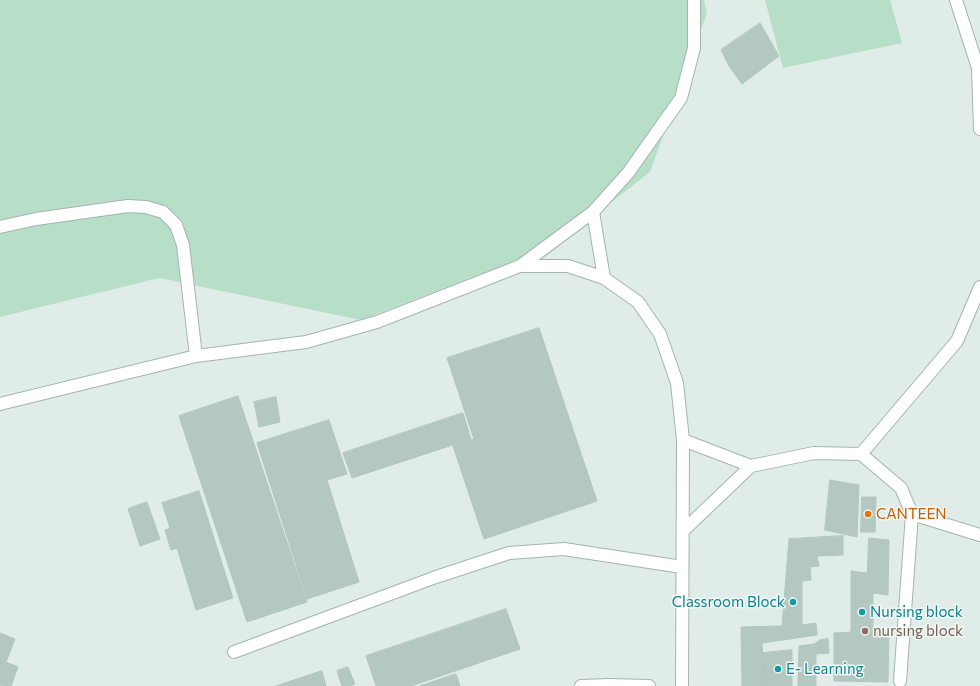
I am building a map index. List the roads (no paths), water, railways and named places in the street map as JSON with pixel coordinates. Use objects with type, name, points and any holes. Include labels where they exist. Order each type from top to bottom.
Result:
[{"type":"street","points":[[0,404],[196,356],[306,342],[377,322],[520,266],[593,212],[628,173],[682,98],[694,48],[694,0]]},
{"type":"street","points":[[956,0],[978,68],[980,128]]},
{"type":"street","points":[[0,227],[36,219],[128,206],[146,207],[163,212],[176,225],[183,245],[187,266],[196,356]]},
{"type":"street","points":[[593,212],[604,278]]},
{"type":"street","points":[[520,266],[568,266],[604,278],[638,302],[660,334],[677,383],[683,440],[682,686]]},
{"type":"street","points":[[861,454],[957,340],[980,287]]},
{"type":"street","points":[[683,440],[751,466],[814,454],[861,454],[900,488],[912,514],[900,681]]},
{"type":"street","points":[[683,531],[751,466]]},
{"type":"street","points":[[912,514],[980,534]]},
{"type":"street","points":[[234,652],[436,577],[509,553],[564,549],[682,567]]},
{"type":"street","points":[[580,686],[649,686]]},
{"type":"place","name":"CANTEEN","points":[[868,514]]},
{"type":"place","name":"Classroom Block","points":[[793,602]]},
{"type":"place","name":"Nursing block","points":[[862,612]]},
{"type":"place","name":"nursing block","points":[[865,631]]},
{"type":"place","name":"E- Learning","points":[[778,669]]}]
